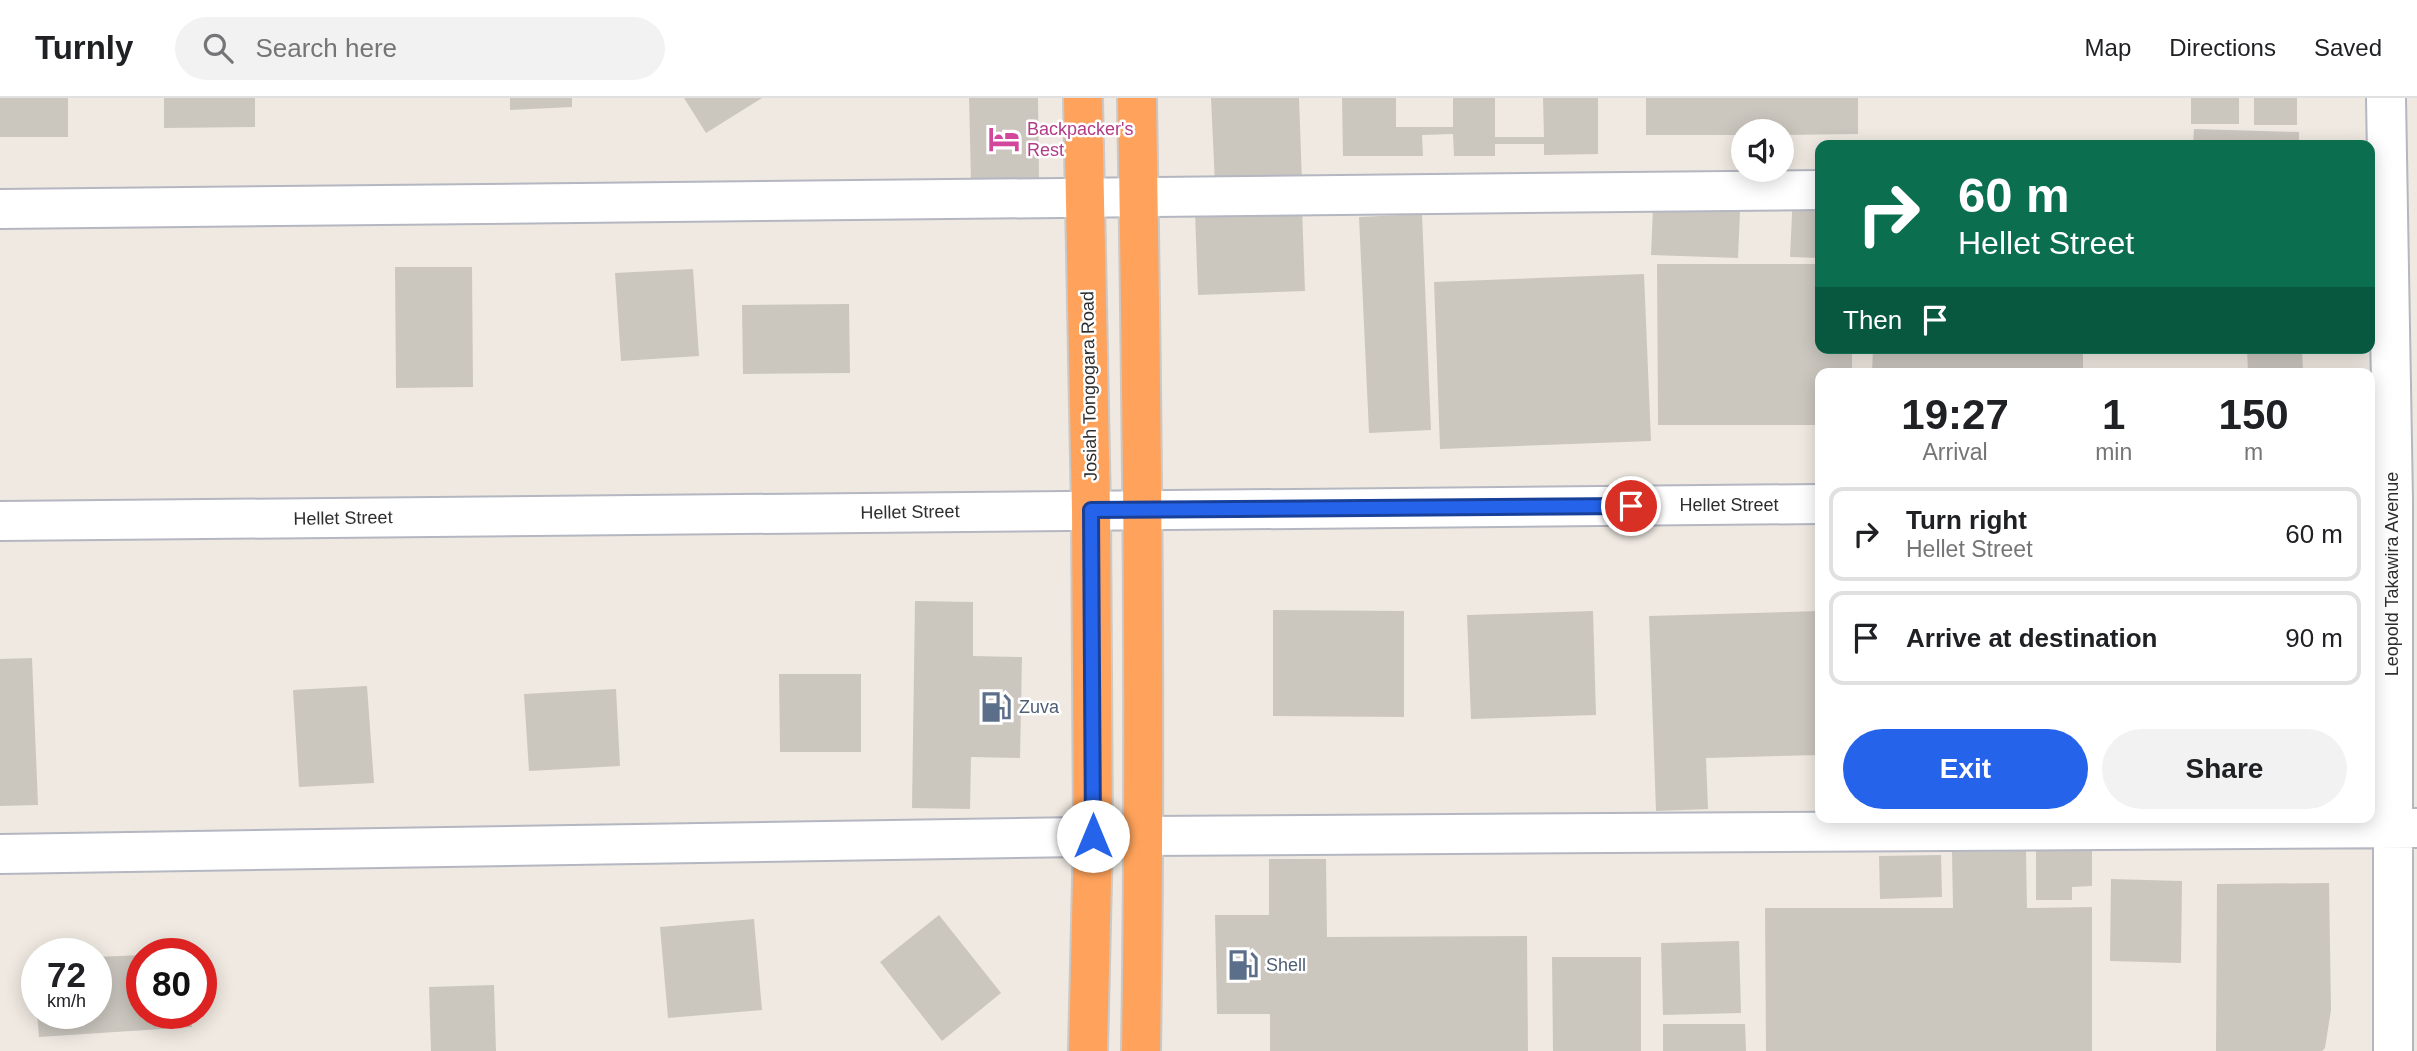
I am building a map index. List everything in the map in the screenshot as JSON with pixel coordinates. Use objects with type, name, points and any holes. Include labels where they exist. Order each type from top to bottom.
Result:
[{"type":"highway","name":"Josiah Tongogara Road","points":[[1083,98],[1091,510],[1093,836],[1088,1051]]},
{"type":"highway","points":[[1137,98],[1144,509],[1141,1051]]},
{"type":"street","name":"Leopold Takawira Avenue","points":[[2386,98],[2391,184],[2393,500],[2405,828],[2393,1051]]},
{"type":"street","points":[[0,209],[1815,190]]},
{"type":"street","name":"Hellet Street","points":[[0,521],[1815,504]]},
{"type":"street","points":[[0,855],[1093,836],[2405,828]]},
{"type":"building","points":[[0,98],[68,98],[68,137],[0,137]]},
{"type":"building","points":[[164,98],[255,98],[255,127],[164,128]]},
{"type":"building","points":[[510,98],[572,98],[572,107],[510,110]]},
{"type":"building","points":[[684,98],[762,98],[706,133]]},
{"type":"building","name":"Backpacker's Rest","points":[[969,98],[1038,98],[1039,181],[971,181]]},
{"type":"building","points":[[1211,98],[1299,98],[1302,182],[1215,185]]},
{"type":"building","points":[[1342,98],[1396,98],[1396,127],[1453,127],[1453,98],[1495,98],[1495,137],[1544,137],[1543,98],[1598,98],[1598,154],[1544,155],[1544,144],[1495,144],[1495,156],[1454,156],[1453,134],[1422,135],[1423,156],[1343,156]]},
{"type":"building","points":[[1646,98],[1858,98],[1858,134],[1794,135],[1794,119],[1731,119],[1731,135],[1646,135]]},
{"type":"building","points":[[2191,98],[2239,98],[2239,124],[2191,124]]},
{"type":"building","points":[[2254,98],[2297,98],[2297,125],[2254,125]]},
{"type":"building","points":[[2194,129],[2299,132],[2299,140],[2193,140]]},
{"type":"building","points":[[1793,193],[1815,195],[1815,258],[1790,257]]},
{"type":"building","points":[[1302,208],[1305,291],[1198,295],[1195,212]]},
{"type":"building","points":[[1653,208],[1740,211],[1738,258],[1651,255]]},
{"type":"building","points":[[1422,214],[1431,430],[1369,433],[1359,217]]},
{"type":"building","points":[[1657,264],[1815,264],[1815,354],[1852,354],[1852,368],[1815,368],[1815,425],[1658,425]]},
{"type":"building","points":[[395,267],[472,267],[473,387],[396,388]]},
{"type":"building","points":[[693,269],[699,356],[621,361],[615,273]]},
{"type":"building","points":[[1644,274],[1651,441],[1440,449],[1434,282]]},
{"type":"building","points":[[849,304],[850,373],[743,374],[742,305]]},
{"type":"building","points":[[1873,354],[2083,354],[2083,368],[1872,368]]},
{"type":"building","points":[[2247,354],[2302,354],[2303,368],[2248,368]]},
{"type":"building","points":[[915,601],[973,602],[973,656],[1022,657],[1020,758],[971,757],[970,809],[912,808]]},
{"type":"building","points":[[1273,610],[1404,611],[1404,717],[1273,716]]},
{"type":"building","points":[[1593,611],[1596,715],[1471,719],[1467,615]]},
{"type":"building","points":[[1815,611],[1815,755],[1706,758],[1708,809],[1656,811],[1649,616]]},
{"type":"building","points":[[32,658],[38,805],[0,806],[0,659]]},
{"type":"building","points":[[779,674],[861,674],[861,752],[780,752]]},
{"type":"building","points":[[367,686],[374,783],[299,787],[293,690]]},
{"type":"building","points":[[616,689],[620,766],[529,771],[524,694]]},
{"type":"building","points":[[2092,844],[2092,886],[2072,887],[2072,900],[2036,900],[2036,845]]},
{"type":"building","points":[[2026,851],[2027,908],[2092,907],[2092,1051],[1766,1051],[1765,908],[1953,908],[1952,852]]},
{"type":"building","points":[[1941,855],[1942,897],[1880,899],[1879,856]]},
{"type":"building","points":[[1269,859],[1326,859],[1327,937],[1527,936],[1528,1051],[1270,1051],[1270,1014],[1217,1014],[1215,915],[1269,915]]},
{"type":"building","points":[[2111,879],[2182,881],[2181,963],[2110,961]]},
{"type":"building","points":[[2329,883],[2331,1010],[2325,1048],[2322,1051],[2216,1051],[2217,884]]},
{"type":"building","points":[[939,915],[1001,993],[942,1041],[880,962]]},
{"type":"building","points":[[754,919],[762,1010],[668,1018],[660,927]]},
{"type":"building","points":[[1739,941],[1741,1013],[1663,1015],[1661,943]]},
{"type":"building","points":[[112,956],[126,956],[126,1029],[161,1029],[39,1037],[38,1029],[112,1029]]},
{"type":"building","points":[[1552,957],[1641,957],[1641,1051],[1553,1051]]},
{"type":"building","points":[[494,985],[496,1051],[431,1051],[429,987]]},
{"type":"building","points":[[1663,1024],[1745,1024],[1746,1051],[1663,1051]]},
{"type":"place","name":"Backpacker's Rest","points":[[1004,139]]},
{"type":"place","name":"Zuva","points":[[996,707]]},
{"type":"place","name":"Shell","points":[[1243,965]]},
{"type":"route","points":[[1093,836],[1091,510],[1631,506]]}]
